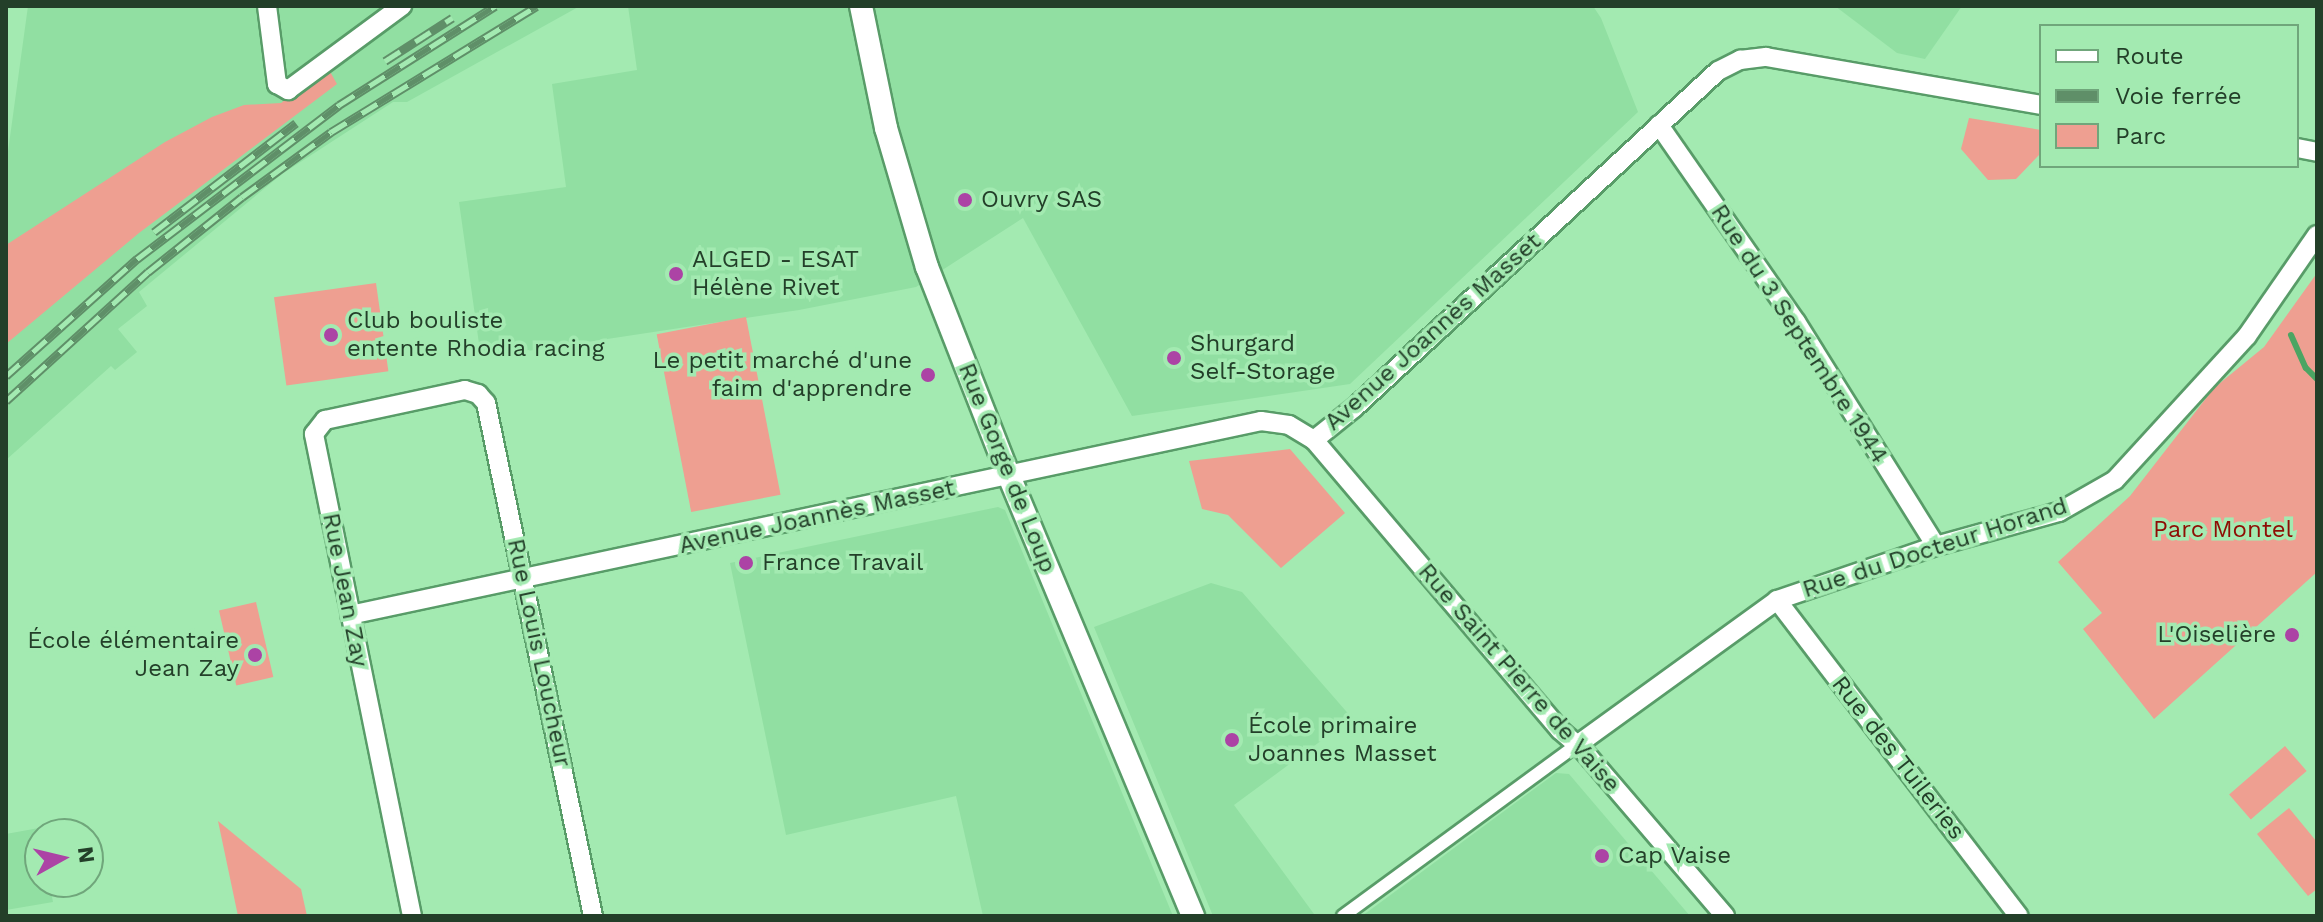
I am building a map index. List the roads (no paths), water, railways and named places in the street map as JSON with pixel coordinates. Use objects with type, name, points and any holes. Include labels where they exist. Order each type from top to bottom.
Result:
[{"type":"street","points":[[267,6],[277,84],[288,90],[402,6]]},
{"type":"street","name":"Rue Gorge de Loup","points":[[861,6],[886,128],[927,267],[1009,476],[1193,916]]},
{"type":"street","name":"Avenue Joannès Masset","points":[[350,615],[1261,421],[1289,425],[1314,440],[1354,408],[1718,71],[1740,60],[1766,57],[2039,105]]},
{"type":"street","name":"Rue du 3 Septembre 1944","points":[[1659,125],[1796,322],[1936,546]]},
{"type":"street","name":"Rue du Docteur Horand","points":[[1343,916],[1777,600],[1936,546],[2059,512],[2115,480],[2247,336],[2317,235]]},
{"type":"street","name":"Rue Jean Zay","points":[[412,916],[314,434],[325,420],[465,390],[478,394]]},
{"type":"street","name":"Rue Louis Loucheur","points":[[478,394],[486,403],[593,916]]},
{"type":"street","name":"Rue Saint Pierre de Vaise","points":[[1314,440],[1560,730],[1577,745],[1725,916]]},
{"type":"street","name":"Rue des Tuileries","points":[[1777,600],[2019,916]]},
{"type":"waterway","points":[[2291,335],[2306,368],[2317,379]]},
{"type":"railway","points":[[6,376],[137,259],[339,105],[495,6]]},
{"type":"railway","points":[[6,401],[148,272],[242,197],[331,132],[537,6]]},
{"type":"railway","points":[[385,61],[452,18]]},
{"type":"railway","points":[[154,232],[296,123]]},
{"type":"place","name":"Ouvry SAS","points":[[965,200]]},
{"type":"place","name":"ALGED - ESAT Hélène Rivet","points":[[676,274]]},
{"type":"place","name":"Club bouliste entente Rhodia racing","points":[[331,335]]},
{"type":"place","name":"Shurgard Self-Storage","points":[[1174,358]]},
{"type":"place","name":"Le petit marché d'une faim d'apprendre","points":[[928,375]]},
{"type":"place","name":"France Travail","points":[[746,563]]},
{"type":"place","name":"L'Oiselière","points":[[2292,635]]},
{"type":"place","name":"École élémentaire Jean Zay","points":[[255,655]]},
{"type":"place","name":"École primaire Joannes Masset","points":[[1232,740]]},
{"type":"place","name":"Cap Vaise","points":[[1602,856]]},
{"type":"park label","name":"Parc Montel","points":[[2223,530]]}]
